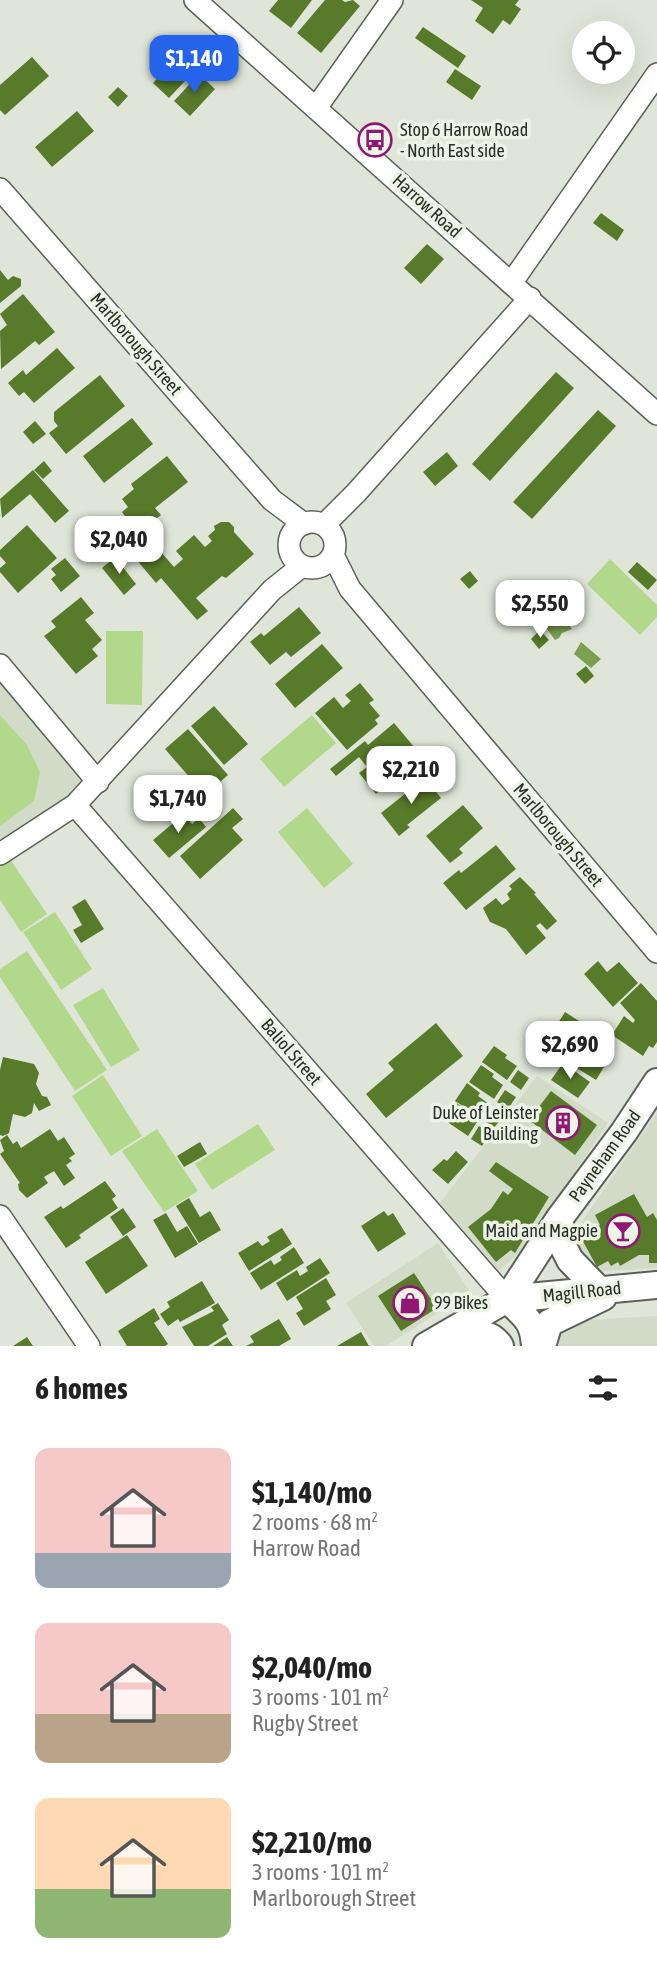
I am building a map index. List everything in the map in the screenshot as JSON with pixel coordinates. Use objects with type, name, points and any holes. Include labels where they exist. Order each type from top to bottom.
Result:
[{"type":"main road","name":"Payneham Road","points":[[507,1299],[559,1219],[657,1083]]},
{"type":"main road","points":[[559,1219],[564,1248],[570,1260],[598,1290]]},
{"type":"main road","points":[[542,1346],[549,1323],[594,1300],[644,1286]]},
{"type":"main road","name":"Magill Road","points":[[507,1299],[644,1286]]},
{"type":"main road","points":[[426,1346],[507,1299]]},
{"type":"main road","points":[[507,1299],[517,1346]]},
{"type":"main road","points":[[507,1299],[534,1328],[535,1346]]},
{"type":"main road","points":[[431,1346],[476,1333],[495,1339],[500,1346]]},
{"type":"street","name":"Harrow Road","points":[[195,0],[657,414]]},
{"type":"street","points":[[316,108],[392,0]]},
{"type":"street","points":[[512,282],[657,75]]},
{"type":"street","name":"Marlborough Street","points":[[0,189],[272,500],[317,534],[350,589],[657,952]]},
{"type":"street","points":[[303,564],[289,541],[317,534],[530,298]]},
{"type":"street","points":[[0,854],[75,806],[272,590],[303,564],[323,566],[317,534]]},
{"type":"street","name":"Marlborough Street","points":[[303,564],[350,589]]},
{"type":"street","points":[[0,665],[98,782]]},
{"type":"street","name":"Baliol Street","points":[[75,806],[507,1299]]},
{"type":"street","points":[[0,1216],[89,1346]]},
{"type":"shaded area","points":[[610,559],[657,605],[657,617],[640,635],[587,584]]},
{"type":"shaded area","points":[[562,616],[572,629],[555,640],[547,629],[552,618]]},
{"type":"shaded area","points":[[106,631],[143,631],[142,705],[106,704]]},
{"type":"shaded area","points":[[581,642],[601,659],[591,668],[574,654]]},
{"type":"shaded area","points":[[0,665],[98,782],[0,851]]},
{"type":"shaded area","points":[[0,715],[27,745],[40,772],[34,801],[0,826]]},
{"type":"shaded area","points":[[312,715],[336,743],[284,787],[260,759]]},
{"type":"shaded area","points":[[307,808],[353,864],[324,888],[278,832]]},
{"type":"shaded area","points":[[10,859],[47,914],[21,932],[0,900],[0,866]]},
{"type":"shaded area","points":[[55,912],[92,969],[61,990],[23,932]]},
{"type":"shaded area","points":[[27,951],[107,1070],[75,1091],[0,977],[0,969]]},
{"type":"shaded area","points":[[103,988],[140,1050],[111,1067],[73,1005]]},
{"type":"shaded area","points":[[103,1075],[142,1136],[111,1156],[72,1096]]},
{"type":"shaded area","points":[[537,1076],[608,1123],[521,1251],[499,1271],[440,1203]]},
{"type":"shaded area","points":[[657,1113],[657,1268],[591,1272],[571,1237]]},
{"type":"shaded area","points":[[258,1124],[275,1150],[212,1190],[195,1164]]},
{"type":"shaded area","points":[[157,1129],[198,1191],[164,1212],[122,1151]]},
{"type":"shaded area","points":[[438,1243],[470,1292],[386,1346],[374,1346],[346,1303]]},
{"type":"shaded area","points":[[657,1316],[657,1346],[555,1346],[569,1321]]},
{"type":"building","points":[[278,0],[312,0],[291,28],[269,11]]},
{"type":"building","points":[[325,0],[353,0],[360,6],[321,53],[297,33]]},
{"type":"building","points":[[471,0],[519,0],[515,5],[521,9],[510,25],[503,20],[493,34],[475,21],[483,8]]},
{"type":"building","points":[[423,27],[466,56],[458,68],[415,38]]},
{"type":"building","points":[[185,49],[201,64],[169,98],[153,83]]},
{"type":"building","points":[[32,57],[49,76],[5,115],[0,110],[0,85]]},
{"type":"building","points":[[455,69],[481,86],[472,100],[446,82]]},
{"type":"building","points":[[199,74],[215,89],[190,116],[174,101]]},
{"type":"building","points":[[118,87],[128,96],[118,107],[108,97]]},
{"type":"building","points":[[77,111],[94,131],[52,167],[35,147]]},
{"type":"building","points":[[601,213],[624,230],[617,241],[593,223]]},
{"type":"building","points":[[427,244],[444,259],[421,284],[404,268]]},
{"type":"building","points":[[0,270],[8,280],[13,276],[21,279],[21,286],[0,303]]},
{"type":"building","points":[[23,294],[55,332],[39,345],[35,341],[1,369],[0,331],[7,325],[0,314]]},
{"type":"building","points":[[57,348],[75,368],[34,403],[24,392],[19,396],[8,383],[23,370],[26,375]]},
{"type":"building","points":[[556,372],[574,388],[490,481],[472,464]]},
{"type":"building","points":[[100,375],[125,406],[66,454],[49,433],[58,426],[54,421],[54,412]]},
{"type":"building","points":[[598,410],[616,426],[532,519],[513,502]]},
{"type":"building","points":[[132,418],[153,444],[104,483],[83,456]]},
{"type":"building","points":[[35,421],[46,434],[33,444],[23,432]]},
{"type":"building","points":[[447,452],[458,466],[435,486],[423,472]]},
{"type":"building","points":[[167,456],[188,482],[155,508],[161,515],[144,528],[135,517],[129,522],[122,512],[128,507],[122,499],[134,489],[131,484]]},
{"type":"building","points":[[44,461],[52,471],[43,479],[34,470]]},
{"type":"building","points":[[33,470],[69,511],[55,523],[30,494],[2,518],[0,499]]},
{"type":"building","points":[[229,522],[234,527],[234,532],[254,554],[226,578],[222,576],[196,598],[208,611],[197,620],[161,578],[156,583],[136,559],[154,544],[174,567],[183,559],[176,551],[194,535],[205,547],[212,541],[208,536],[215,530],[214,526]]},
{"type":"building","points":[[27,525],[57,558],[18,593],[0,572],[0,568],[6,563],[0,556],[0,550]]},
{"type":"building","points":[[115,557],[136,584],[124,595],[102,568]]},
{"type":"building","points":[[65,558],[80,576],[61,592],[51,579],[56,575],[51,569]]},
{"type":"building","points":[[637,562],[657,580],[648,590],[628,572]]},
{"type":"building","points":[[470,571],[478,581],[469,589],[460,579]]},
{"type":"building","points":[[515,592],[524,601],[514,610],[506,600]]},
{"type":"building","points":[[81,597],[94,613],[85,620],[102,640],[92,649],[98,656],[76,674],[44,636],[56,627],[51,621]]},
{"type":"building","points":[[299,607],[321,633],[291,657],[286,652],[270,665],[250,642],[261,633],[264,636]]},
{"type":"building","points":[[540,630],[549,640],[539,649],[531,639]]},
{"type":"building","points":[[322,644],[343,668],[295,708],[275,684]]},
{"type":"building","points":[[586,666],[594,676],[585,684],[576,674]]},
{"type":"building","points":[[360,683],[374,700],[369,703],[380,716],[375,720],[378,724],[347,750],[315,713],[334,697],[343,708],[351,701],[345,695]]},
{"type":"building","points":[[214,706],[248,744],[224,765],[191,726]]},
{"type":"building","points":[[394,723],[415,748],[381,776],[388,785],[376,794],[359,773],[367,767],[359,757],[336,776],[330,769],[365,741],[368,745]]},
{"type":"building","points":[[188,729],[228,775],[205,795],[165,749]]},
{"type":"building","points":[[425,778],[441,798],[407,825],[410,827],[399,836],[381,813]]},
{"type":"building","points":[[463,805],[483,828],[459,849],[463,853],[450,863],[426,836]]},
{"type":"building","points":[[233,808],[243,819],[232,828],[243,840],[200,879],[180,856]]},
{"type":"building","points":[[184,814],[192,824],[199,818],[206,827],[169,858],[153,840]]},
{"type":"building","points":[[496,845],[516,869],[466,910],[443,883],[459,870],[461,873]]},
{"type":"building","points":[[520,877],[557,921],[547,930],[540,923],[536,926],[546,938],[526,955],[506,929],[490,922],[483,908],[496,898],[502,905],[510,899],[507,894],[512,889],[509,886]]},
{"type":"building","points":[[85,899],[104,929],[81,943],[73,930],[82,925],[72,907]]},
{"type":"building","points":[[598,961],[607,972],[619,962],[638,983],[613,1007],[584,974]]},
{"type":"building","points":[[641,983],[657,1001],[657,1042],[653,1048],[649,1046],[643,1056],[612,1035],[624,1016],[633,1023],[635,1020],[620,1003]]},
{"type":"building","points":[[565,1012],[604,1037],[598,1046],[612,1054],[596,1080],[543,1047]]},
{"type":"building","points":[[436,1023],[463,1056],[386,1118],[366,1094],[394,1070],[388,1063]]},
{"type":"building","points":[[494,1046],[517,1066],[507,1080],[482,1062]]},
{"type":"building","points":[[3,1057],[34,1064],[39,1073],[36,1084],[51,1105],[39,1111],[34,1103],[32,1113],[25,1117],[13,1114],[9,1133],[3,1136],[0,1135],[0,1070]]},
{"type":"building","points":[[563,1063],[590,1082],[578,1098],[551,1080]]},
{"type":"building","points":[[481,1065],[503,1085],[494,1099],[469,1082]]},
{"type":"building","points":[[518,1070],[529,1078],[521,1090],[510,1082]]},
{"type":"building","points":[[467,1083],[489,1104],[480,1117],[455,1101]]},
{"type":"building","points":[[505,1090],[516,1097],[508,1109],[497,1102]]},
{"type":"building","name":"Duke of Leinster Building","points":[[551,1091],[597,1125],[575,1155],[529,1120]]},
{"type":"building","points":[[455,1102],[468,1111],[466,1115],[477,1122],[468,1136],[443,1119]]},
{"type":"building","points":[[492,1108],[503,1116],[494,1128],[483,1120]]},
{"type":"building","points":[[479,1126],[490,1134],[482,1146],[471,1139]]},
{"type":"building","points":[[50,1129],[58,1141],[64,1137],[75,1154],[69,1158],[72,1161],[66,1165],[75,1178],[64,1186],[54,1171],[44,1177],[48,1183],[27,1198],[19,1190],[20,1183],[0,1154],[4,1151],[0,1140],[7,1135],[13,1144],[17,1141],[21,1148]]},
{"type":"building","points":[[200,1142],[207,1154],[184,1167],[177,1156]]},
{"type":"building","points":[[456,1151],[468,1162],[448,1184],[432,1170],[444,1159],[447,1161]]},
{"type":"building","points":[[496,1162],[549,1197],[515,1253],[511,1250],[496,1262],[468,1227],[491,1209],[503,1191],[508,1195],[513,1189],[489,1171]]},
{"type":"building","points":[[105,1181],[116,1196],[112,1199],[118,1208],[79,1235],[81,1238],[66,1248],[44,1217],[61,1206],[63,1209]]},
{"type":"building","name":"Maid and Magpie","points":[[634,1194],[647,1217],[653,1213],[657,1220],[657,1263],[649,1263],[649,1255],[639,1255],[620,1266],[618,1262],[611,1266],[608,1261],[597,1267],[580,1236],[600,1225],[595,1215]]},
{"type":"building","points":[[189,1198],[200,1217],[210,1211],[221,1230],[199,1243],[176,1206]]},
{"type":"building","points":[[123,1208],[136,1227],[123,1236],[110,1217]]},
{"type":"building","points":[[384,1211],[388,1216],[393,1213],[406,1234],[378,1252],[361,1226]]},
{"type":"building","points":[[166,1213],[177,1232],[187,1226],[198,1244],[175,1258],[153,1220]]},
{"type":"building","points":[[282,1228],[292,1244],[249,1271],[238,1253],[258,1241],[262,1246],[270,1241],[267,1237]]},
{"type":"building","points":[[127,1235],[148,1266],[106,1294],[85,1262]]},
{"type":"building","points":[[294,1247],[304,1263],[261,1290],[250,1273],[271,1260],[274,1265]]},
{"type":"building","points":[[320,1258],[330,1273],[287,1301],[276,1283],[297,1270],[300,1276],[308,1271],[306,1267]]},
{"type":"building","points":[[414,1273],[437,1308],[401,1331],[378,1296]]},
{"type":"building","points":[[326,1278],[336,1295],[326,1301],[331,1309],[304,1326],[296,1313],[303,1309],[296,1297]]},
{"type":"building","points":[[202,1281],[215,1303],[168,1326],[160,1314],[170,1307],[167,1302]]},
{"type":"building","points":[[218,1303],[229,1320],[222,1325],[227,1334],[208,1346],[194,1346],[182,1327],[214,1311],[211,1307]]},
{"type":"building","points":[[154,1308],[160,1319],[154,1323],[168,1344],[127,1346],[118,1331]]},
{"type":"building","points":[[279,1319],[291,1339],[279,1346],[246,1346],[254,1342],[250,1336]]},
{"type":"building","points":[[361,1332],[369,1346],[337,1346]]},
{"type":"building","points":[[27,1337],[33,1346],[13,1346]]},
{"type":"building","points":[[227,1337],[233,1346],[213,1346]]},
{"type":"place","name":"Stop 6 Harrow Road - North East side","points":[[375,140]]},
{"type":"place","name":"Duke of Leinster Building","points":[[563,1123]]},
{"type":"place","name":"Maid and Magpie","points":[[623,1231]]},
{"type":"place","name":"99 Bikes","points":[[410,1303]]}]
